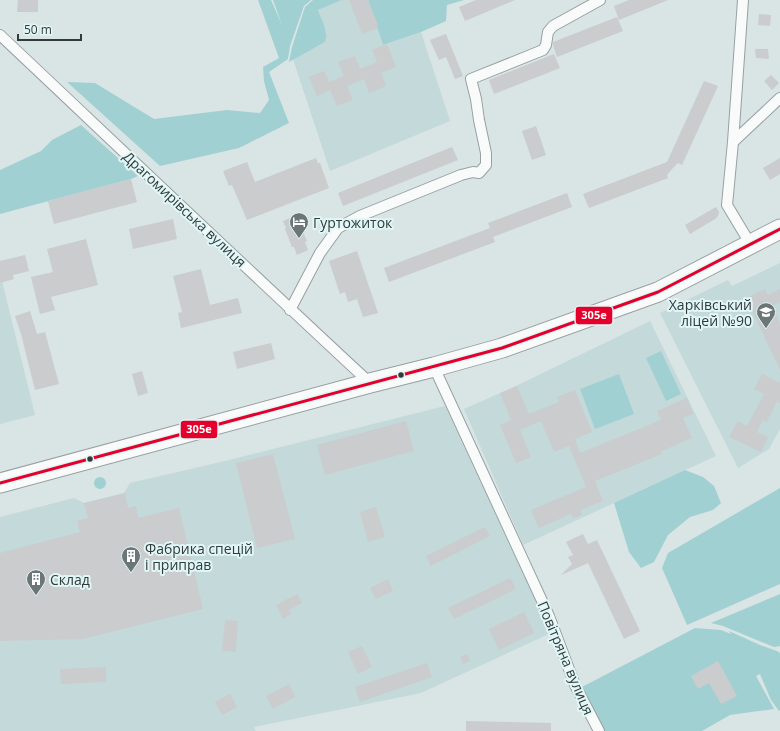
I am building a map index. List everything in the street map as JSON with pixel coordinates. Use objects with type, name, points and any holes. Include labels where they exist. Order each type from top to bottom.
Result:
[{"type":"highway","points":[[0,483],[502,348],[658,292],[780,229]]},
{"type":"street","points":[[290,310],[320,253],[338,228],[360,216],[461,175],[473,172],[479,173],[486,165],[486,153],[471,79],[543,50],[546,45],[548,32],[553,26],[600,0]]},
{"type":"street","points":[[743,0],[727,205],[751,245]]},
{"type":"street","name":"Драгомирівська вулиця","points":[[0,35],[290,310],[370,383]]},
{"type":"street","points":[[733,142],[780,98]]},
{"type":"street","name":"Повітряна вулиця","points":[[434,367],[549,616],[575,685],[599,731]]},
{"type":"shaded area","points":[[258,0],[271,0],[282,25],[273,0],[311,0],[304,6],[290,46],[288,59],[269,72],[289,123],[239,148],[160,166],[67,82],[95,83],[154,119],[227,110],[260,113],[269,100],[264,81],[263,67],[279,58]]},
{"type":"shaded area","points":[[313,0],[342,0],[318,10],[323,21],[326,34],[325,42],[289,62],[292,47],[305,7]]},
{"type":"shaded area","points":[[342,0],[368,0],[383,45],[421,32],[450,121],[330,171],[293,59],[325,42],[326,32],[318,10]]},
{"type":"shaded area","points":[[368,0],[464,0],[447,5],[446,21],[421,32],[383,45]]},
{"type":"shaded area","points":[[81,125],[138,176],[0,214],[0,170],[41,151],[52,140]]},
{"type":"shaded area","points":[[780,263],[780,429],[769,449],[738,468],[660,313],[728,280],[732,286]]},
{"type":"shaded area","points":[[0,273],[35,415],[0,424]]},
{"type":"shaded area","points":[[650,321],[716,456],[523,545],[464,409],[516,386]]},
{"type":"shaded area","points":[[661,351],[681,394],[666,401],[646,358]]},
{"type":"shaded area","points":[[619,374],[634,414],[595,429],[580,389]]},
{"type":"shaded area","points":[[445,406],[551,633],[421,693],[254,727],[256,731],[0,731],[0,517],[74,498],[84,503],[124,493],[130,483]]},
{"type":"shaded area","points":[[685,470],[703,477],[714,486],[721,503],[713,510],[690,517],[668,535],[654,562],[641,568],[629,552],[614,503]]},
{"type":"shaded area","points":[[102,477],[105,478],[105,488],[98,489],[95,488],[94,481],[95,478]]},
{"type":"shaded area","points":[[780,488],[780,584],[687,625],[662,568],[668,553]]},
{"type":"shaded area","points":[[780,594],[780,646],[774,647],[723,626],[711,623]]},
{"type":"shaded area","points":[[695,628],[721,630],[731,634],[729,631],[780,653],[780,710],[779,711],[771,700],[760,674],[756,676],[774,709],[730,715],[702,731],[603,731],[582,687]]},
{"type":"building","points":[[18,0],[38,0],[38,12],[17,12]]},
{"type":"building","points":[[349,0],[368,0],[378,28],[362,34]]},
{"type":"building","points":[[476,0],[515,0],[465,21],[459,7]]},
{"type":"building","points":[[629,0],[668,0],[619,20],[614,6]]},
{"type":"building","points":[[759,14],[771,15],[770,26],[758,25]]},
{"type":"building","points":[[617,17],[623,31],[557,57],[553,42]]},
{"type":"building","points":[[446,34],[463,76],[455,79],[446,57],[439,60],[430,40]]},
{"type":"building","points":[[387,44],[396,67],[381,73],[386,86],[369,93],[364,79],[347,86],[353,100],[337,106],[330,90],[317,96],[309,77],[324,71],[329,82],[344,76],[338,62],[355,56],[360,69],[377,62],[372,50]]},
{"type":"building","points":[[755,49],[768,49],[769,59],[756,58]]},
{"type":"building","points":[[554,54],[560,68],[494,94],[489,80]]},
{"type":"building","points":[[771,75],[779,83],[772,90],[764,81]]},
{"type":"building","points":[[704,81],[718,86],[682,165],[678,163],[667,175],[668,178],[589,208],[583,194],[667,162]]},
{"type":"building","points":[[536,126],[546,155],[532,160],[522,131]]},
{"type":"building","points":[[452,147],[458,160],[343,206],[338,193]]},
{"type":"building","points":[[316,158],[318,163],[320,163],[329,188],[247,220],[232,185],[229,186],[223,171],[247,162],[255,182]]},
{"type":"building","points":[[780,158],[780,174],[770,180],[763,168]]},
{"type":"building","points":[[131,179],[137,202],[54,224],[48,201]]},
{"type":"building","points":[[567,193],[572,207],[493,237],[495,242],[389,282],[384,268],[490,228],[488,223]]},
{"type":"building","points":[[716,207],[719,212],[718,216],[690,234],[685,225]]},
{"type":"building","points":[[294,216],[298,224],[299,223],[307,241],[305,242],[308,250],[297,255],[294,247],[292,247],[283,221]]},
{"type":"building","points":[[173,219],[177,239],[133,249],[129,229]]},
{"type":"building","points":[[86,239],[98,285],[51,297],[55,310],[40,314],[31,277],[53,272],[47,249]]},
{"type":"building","points":[[357,251],[378,313],[363,317],[357,299],[348,302],[345,292],[340,294],[329,261]]},
{"type":"building","points":[[25,255],[29,271],[13,275],[14,279],[0,283],[0,261]]},
{"type":"building","points":[[201,269],[210,305],[238,298],[242,313],[181,328],[178,313],[182,312],[173,276]]},
{"type":"building","points":[[765,289],[768,295],[780,289],[780,302],[772,306],[780,323],[780,370],[746,298]]},
{"type":"building","points":[[30,311],[37,334],[45,332],[59,384],[35,390],[15,316]]},
{"type":"building","points":[[271,343],[275,359],[237,369],[233,352]]},
{"type":"building","points":[[142,371],[148,393],[138,396],[132,374]]},
{"type":"building","points":[[762,374],[780,383],[780,403],[777,401],[767,422],[763,420],[757,432],[768,437],[761,452],[729,437],[738,421],[747,426],[764,394],[754,389]]},
{"type":"building","points":[[517,386],[529,414],[559,402],[557,397],[575,390],[592,432],[575,439],[580,453],[661,420],[657,411],[687,398],[693,414],[683,418],[692,438],[662,451],[662,454],[595,481],[603,501],[580,510],[582,515],[573,518],[571,514],[539,528],[531,510],[586,487],[569,446],[554,452],[541,421],[520,430],[531,457],[516,463],[500,425],[511,420],[500,393]]},
{"type":"building","points":[[406,421],[414,451],[325,475],[317,445]]},
{"type":"building","points":[[273,454],[295,539],[257,548],[236,463]]},
{"type":"building","name":"Фабрика спецій і приправ","points":[[125,493],[128,508],[136,506],[138,518],[179,508],[203,609],[83,639],[0,641],[0,553],[80,532],[77,521],[88,518],[84,503]]},
{"type":"building","points":[[376,507],[385,537],[368,542],[360,512]]},
{"type":"building","points":[[485,527],[490,536],[431,566],[426,556]]},
{"type":"building","points":[[583,534],[588,544],[597,540],[640,631],[624,639],[588,563],[561,575],[572,564],[568,557],[573,555],[566,542]]},
{"type":"building","points":[[510,578],[516,589],[454,619],[448,608]]},
{"type":"building","points":[[388,579],[393,591],[376,599],[370,588]]},
{"type":"building","points":[[297,594],[302,603],[289,610],[291,614],[283,619],[276,605]]},
{"type":"building","points":[[524,612],[534,633],[499,650],[489,629]]},
{"type":"building","points":[[225,620],[238,621],[236,652],[222,651]]},
{"type":"building","points":[[362,646],[372,667],[358,674],[348,652]]},
{"type":"building","points":[[467,654],[470,661],[463,664],[460,657]]},
{"type":"building","points":[[718,661],[737,696],[721,704],[709,683],[698,689],[691,676]]},
{"type":"building","points":[[427,663],[432,677],[360,702],[355,687]]},
{"type":"building","points":[[106,667],[106,682],[61,684],[60,669]]},
{"type":"building","points":[[289,684],[295,697],[273,709],[266,696]]},
{"type":"building","points":[[230,694],[237,707],[222,715],[215,702]]},
{"type":"building","points":[[466,721],[551,723],[551,731],[466,731]]},
{"type":"transit line","name":"305e","points":[[0,483],[502,348],[658,292],[780,229]]},
{"type":"place","name":"Гуртожиток","points":[[299,239]]},
{"type":"place","name":"Харківський ліцей №90","points":[[766,329]]},
{"type":"place","name":"Фабрика спецій і приправ","points":[[131,573]]},
{"type":"place","name":"Склад","points":[[36,596]]}]
